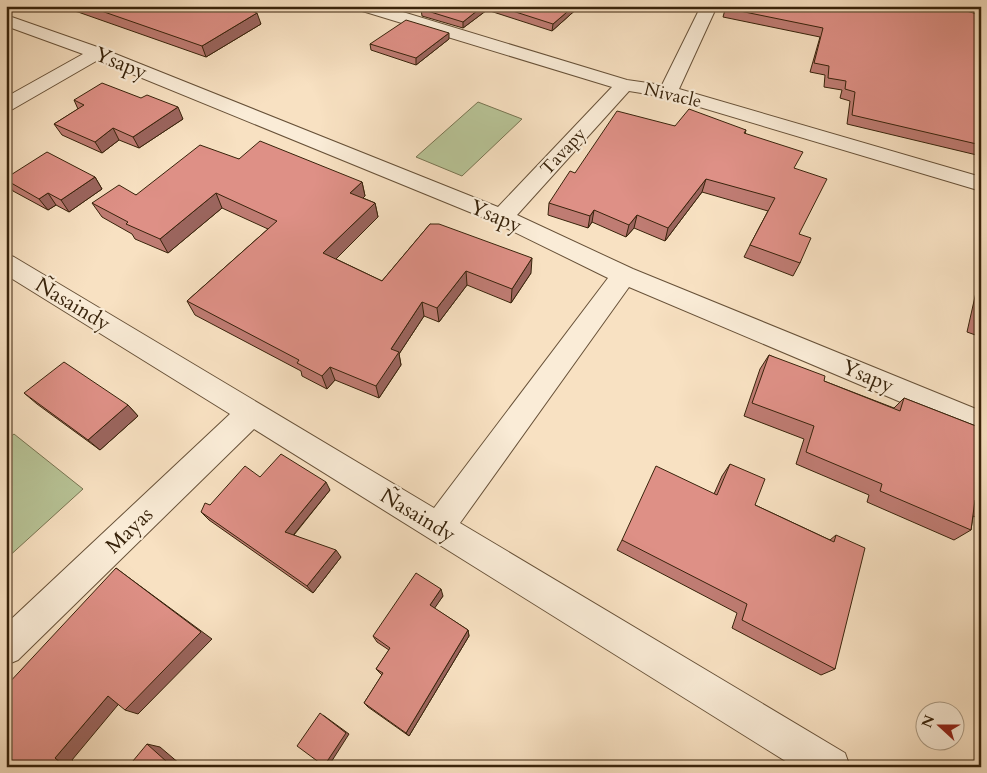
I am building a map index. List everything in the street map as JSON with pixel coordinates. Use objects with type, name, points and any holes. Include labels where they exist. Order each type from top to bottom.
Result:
[{"type":"street","name":"Nivacle","points":[[365,6],[625,85],[668,92],[981,184]]},
{"type":"street","points":[[668,92],[709,6]]},
{"type":"street","name":"Ysapy","points":[[6,20],[97,53],[502,217],[624,275],[981,424]]},
{"type":"street","points":[[6,104],[97,53]]},
{"type":"street","name":"Tavapy","points":[[502,217],[625,85]]},
{"type":"street","name":"Ñasaindy","points":[[6,263],[831,767]]},
{"type":"street","points":[[439,527],[624,275]]},
{"type":"street","name":"Mayas","points":[[6,648],[251,413]]},
{"type":"green space","points":[[478,102],[522,119],[462,176],[416,157]]},
{"type":"green space","points":[[14,434],[83,489],[6,559],[6,440]]},
{"type":"building","points":[[87,6],[238,6],[257,13],[202,46]]},
{"type":"building","points":[[426,6],[483,6],[463,22],[421,9]]},
{"type":"building","points":[[497,6],[574,6],[553,24]]},
{"type":"building","points":[[726,6],[948,6],[981,15],[981,145],[852,115],[855,92],[845,89],[846,81],[828,78],[829,66],[814,63],[823,28],[725,8]]},
{"type":"building","points":[[406,20],[449,33],[416,58],[370,44]]},
{"type":"building","points":[[102,83],[141,98],[147,95],[178,107],[133,137],[113,128],[95,142],[54,124],[84,105],[74,100]]},
{"type":"building","points":[[689,109],[746,130],[744,133],[803,152],[794,168],[827,179],[799,234],[811,238],[800,263],[750,245],[775,198],[706,179],[668,228],[637,215],[629,225],[594,210],[590,216],[549,203],[570,171],[575,173],[617,111],[675,126]]},
{"type":"building","points":[[260,141],[362,182],[350,193],[375,203],[323,253],[382,281],[430,224],[439,224],[532,258],[512,289],[466,271],[437,308],[422,302],[391,349],[399,352],[376,386],[330,367],[322,376],[297,363],[299,360],[187,301],[277,221],[216,193],[160,239],[126,224],[128,222],[92,203],[119,185],[136,195],[200,145],[239,159]]},
{"type":"building","points":[[47,152],[95,177],[61,200],[48,193],[39,199],[6,180],[6,178]]},
{"type":"building","points":[[769,355],[825,376],[824,381],[900,411],[904,398],[981,428],[981,502],[975,500],[971,530],[880,491],[882,484],[806,452],[814,426],[752,403]]},
{"type":"building","points":[[64,362],[128,405],[88,440],[24,393]]},
{"type":"building","points":[[281,454],[326,482],[285,532],[336,550],[307,586],[201,512],[205,503],[210,505],[245,466],[260,477]]},
{"type":"building","points":[[730,464],[765,479],[755,505],[834,542],[836,535],[865,548],[835,669],[742,620],[747,604],[622,540],[656,466],[717,495]]},
{"type":"building","points":[[116,568],[201,632],[125,710],[108,696],[55,758],[65,767],[6,767],[6,686]]},
{"type":"building","points":[[416,573],[441,589],[430,605],[468,630],[406,733],[364,703],[383,673],[376,669],[390,648],[373,636]]},
{"type":"building","points":[[320,713],[346,733],[324,766],[297,746]]},
{"type":"building","points":[[147,744],[167,762],[164,767],[128,767]]}]
